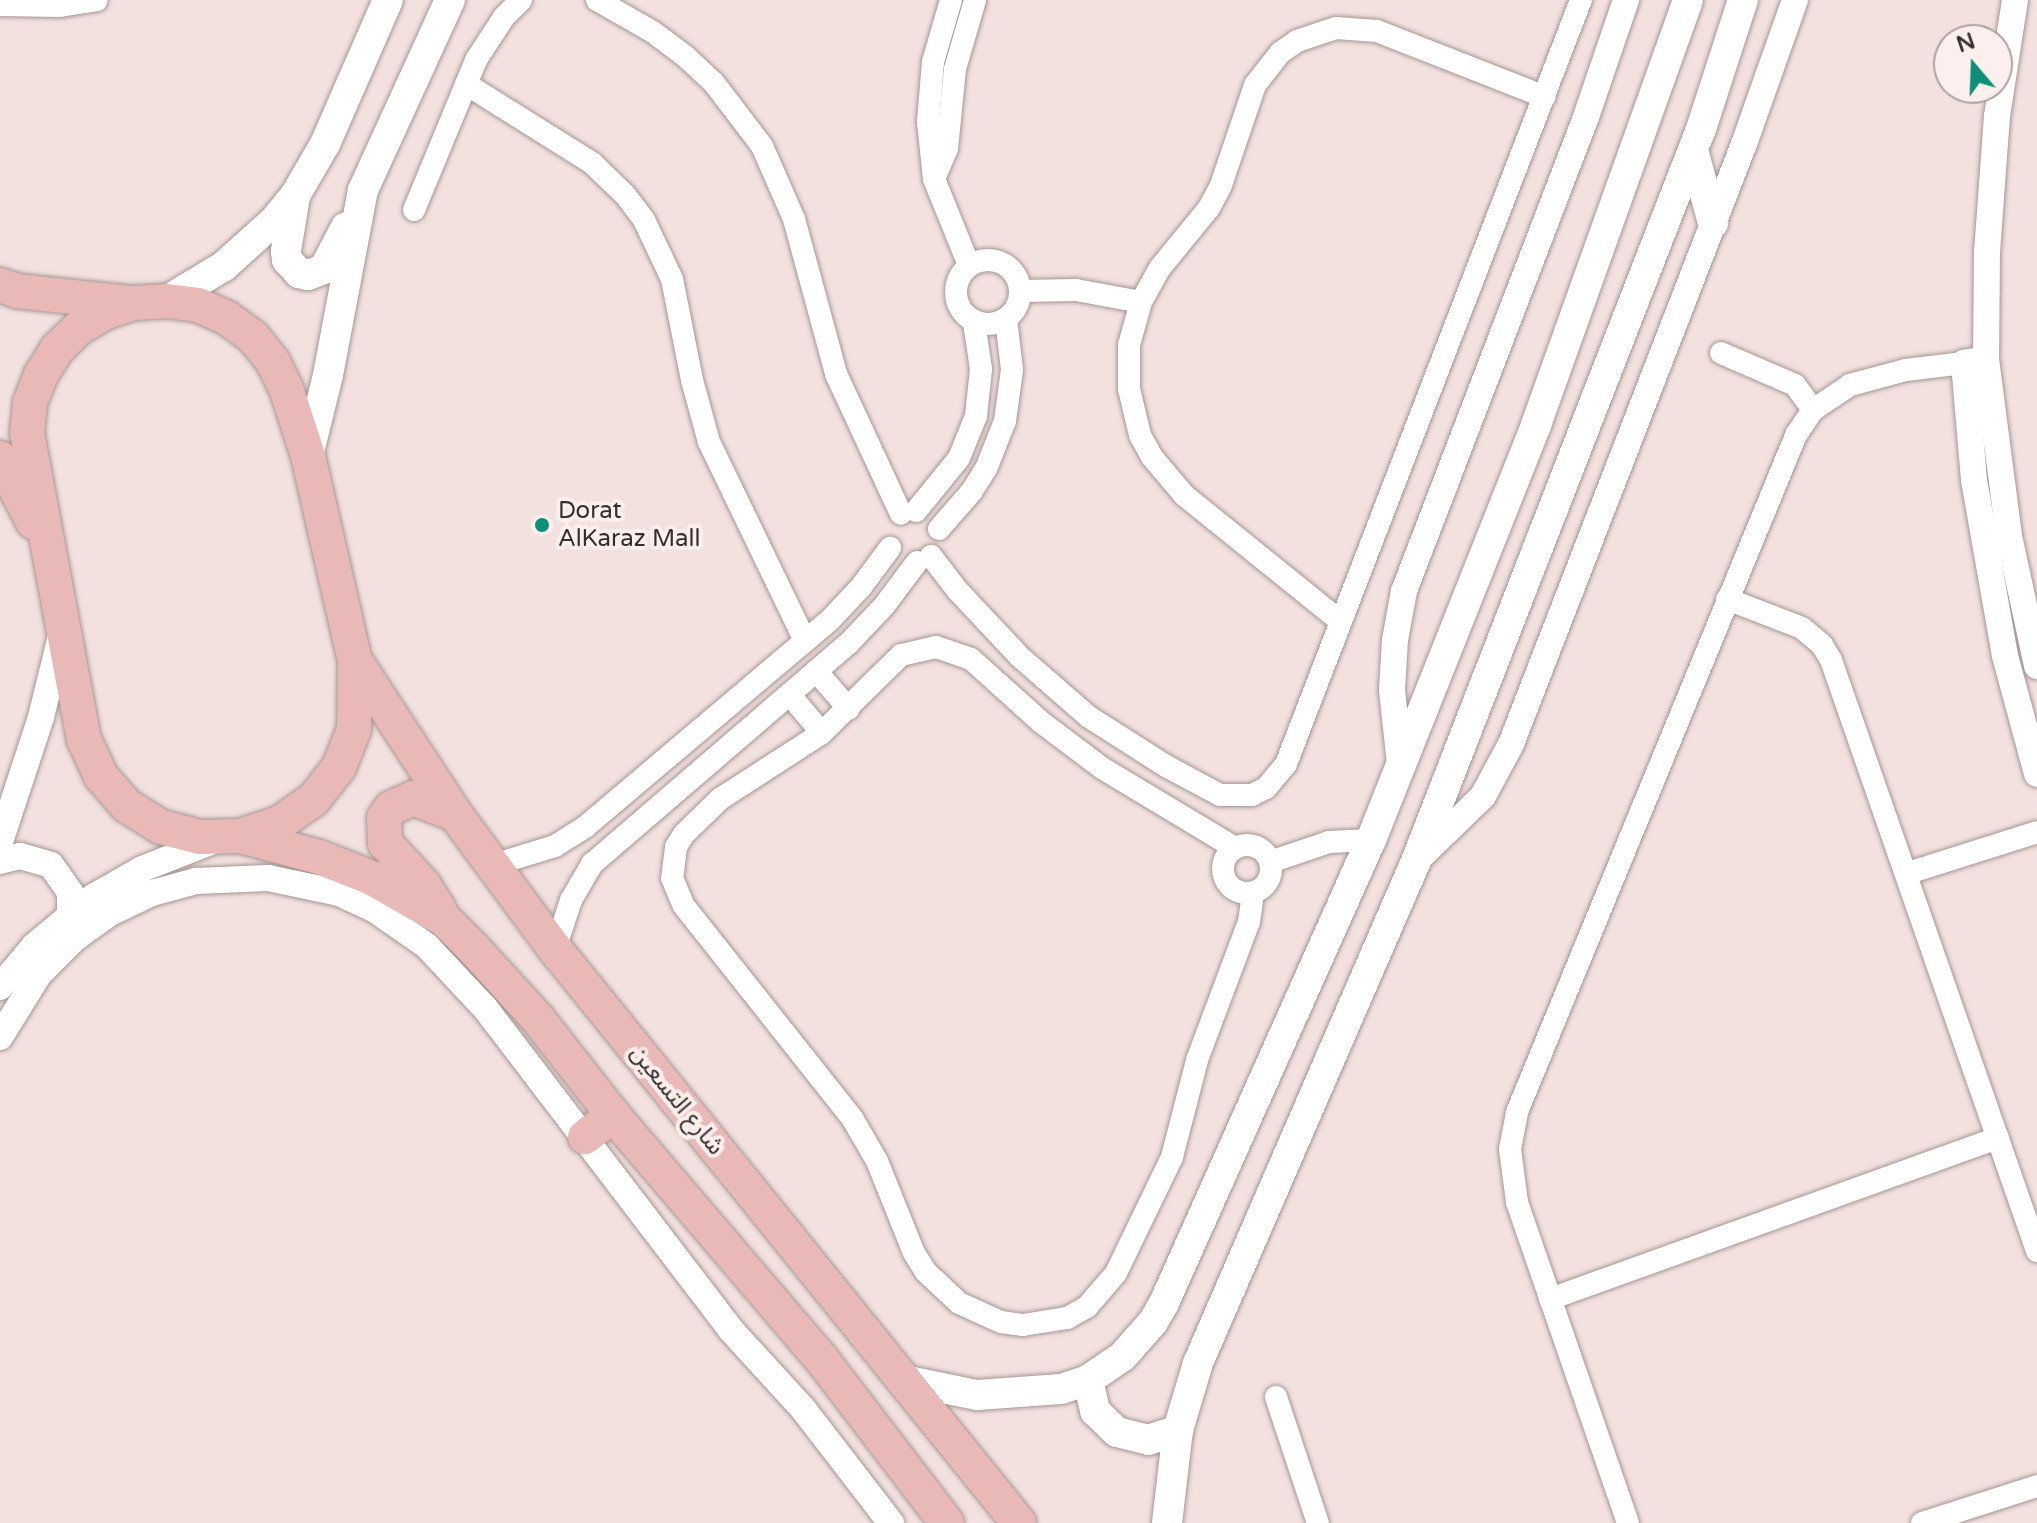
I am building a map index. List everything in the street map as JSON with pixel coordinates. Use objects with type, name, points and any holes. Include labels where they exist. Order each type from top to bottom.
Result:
[{"type":"main road","points":[[903,1380],[952,1392],[1005,1395],[1061,1389],[1088,1380],[1123,1356],[1139,1340],[1164,1303],[1371,840],[1537,422],[1688,0]]},
{"type":"main road","points":[[1167,1523],[1178,1430],[1212,1329],[1416,861],[1693,150],[1743,0]]},
{"type":"main road","points":[[385,3],[325,144],[296,194],[242,252],[196,285],[150,302],[104,313],[79,328],[57,349],[41,375],[30,403],[27,433],[84,740],[101,776],[127,806],[161,827],[200,837],[231,837],[352,870],[410,897],[445,920]]},
{"type":"main road","points":[[296,194],[286,251],[292,267],[308,275],[324,269],[329,262],[453,5]]},
{"type":"main road","points":[[1693,150],[1713,223]]},
{"type":"main road","points":[[308,456],[328,375],[363,190]]},
{"type":"main road","points":[[0,285],[17,291],[198,305],[253,337],[280,376],[308,456],[355,661],[354,729],[339,767],[314,799],[280,823],[231,837]]},
{"type":"main road","points":[[0,458],[48,551]]},
{"type":"main road","name":"شارع التسعين","points":[[355,661],[455,814],[555,949],[1019,1523]]},
{"type":"main road","points":[[455,814],[413,798],[391,808],[382,831],[385,843],[423,884],[445,920],[538,1019],[613,1115],[823,1361],[947,1523]]},
{"type":"main road","points":[[585,1137],[613,1115]]},
{"type":"main road","points":[[1088,1380],[1095,1411],[1117,1432],[1148,1440],[1178,1430]]},
{"type":"street","points":[[0,5],[60,6],[97,0]]},
{"type":"street","points":[[414,210],[466,84],[489,38],[521,0]]},
{"type":"street","points":[[597,0],[653,32],[685,56],[714,83],[762,146],[794,219],[836,374],[909,512],[934,520],[939,529]]},
{"type":"street","points":[[951,0],[936,50],[929,94],[934,179],[969,265]]},
{"type":"street","points":[[934,179],[947,149],[955,69],[975,0]]},
{"type":"street","points":[[890,548],[906,561],[924,559],[1053,688],[1127,742],[1220,795],[1252,795],[1278,778],[1581,0]]},
{"type":"street","points":[[1400,764],[1392,690],[1395,640],[1404,591],[1586,117],[1626,0]]},
{"type":"street","points":[[1416,861],[1483,796],[1511,744],[1713,223],[1795,0]]},
{"type":"street","points":[[2015,0],[1997,116],[1987,251],[1967,421],[1982,539],[2005,656],[2037,774]]},
{"type":"street","points":[[1340,621],[1184,495],[1152,457],[1140,435],[1129,389],[1129,345],[1141,302],[1160,268],[1209,208],[1221,185],[1255,85],[1280,53],[1297,41],[1336,28],[1377,31],[1545,97]]},
{"type":"street","points":[[466,84],[592,163],[626,196],[644,220],[672,279],[692,380],[709,442],[805,641]]},
{"type":"street","points":[[978,261],[998,261],[1014,273],[1021,291],[1019,302],[1006,319],[995,324],[974,322],[956,300],[957,280],[969,265],[978,261]]},
{"type":"street","points":[[1021,291],[1076,290],[1141,302]]},
{"type":"street","points":[[555,949],[571,900],[592,864],[867,626],[937,548],[939,529],[972,491],[986,469],[1005,421],[1012,370],[1006,319]]},
{"type":"street","points":[[493,865],[555,846],[585,827],[846,604],[890,548],[889,529],[959,458],[976,416],[981,369],[974,322]]},
{"type":"street","points":[[1721,353],[1795,385],[1813,410]]},
{"type":"street","points":[[1628,1523],[1513,1185],[1510,1149],[1517,1112],[1796,435],[1813,410],[1836,392],[1878,377],[1975,361]]},
{"type":"street","points":[[1975,361],[2037,666]]},
{"type":"street","points":[[1727,599],[1790,622],[1822,645],[1831,660],[1908,873],[2037,1251]]},
{"type":"street","points":[[0,842],[41,717],[62,628]]},
{"type":"street","points":[[1235,848],[1227,856],[1224,878],[1241,893],[1253,893],[1268,881],[1270,862],[1256,847],[1235,848],[1102,768],[1041,722],[971,659],[955,650],[936,647],[901,655],[886,666],[849,709],[822,733],[740,784],[684,834],[671,862],[676,893],[852,1118],[877,1161],[914,1253],[926,1272],[959,1303],[1001,1322],[1023,1325],[1067,1318],[1087,1307],[1116,1273],[1172,1157],[1197,1060],[1249,922],[1253,893]]},
{"type":"street","points":[[816,671],[849,709]]},
{"type":"street","points":[[789,694],[822,733]]},
{"type":"street","points":[[1908,873],[2037,832]]},
{"type":"street","points":[[0,987],[34,946],[70,914],[142,869],[231,837]]},
{"type":"street","points":[[1270,862],[1329,842],[1371,840]]},
{"type":"street","points":[[0,861],[20,856],[51,865],[70,892],[70,914]]},
{"type":"street","points":[[0,1037],[27,991],[55,956],[93,924],[131,902],[196,881],[244,877],[292,881],[357,900],[391,918],[427,946],[485,1008],[731,1330],[823,1433],[891,1523]]},
{"type":"street","points":[[1550,1299],[1998,1138]]},
{"type":"street","points":[[1276,1397],[1318,1523]]},
{"type":"street","points":[[1922,1523],[2037,1486]]},
{"type":"place","name":"Dorat AlKaraz Mall","points":[[542,525]]}]
